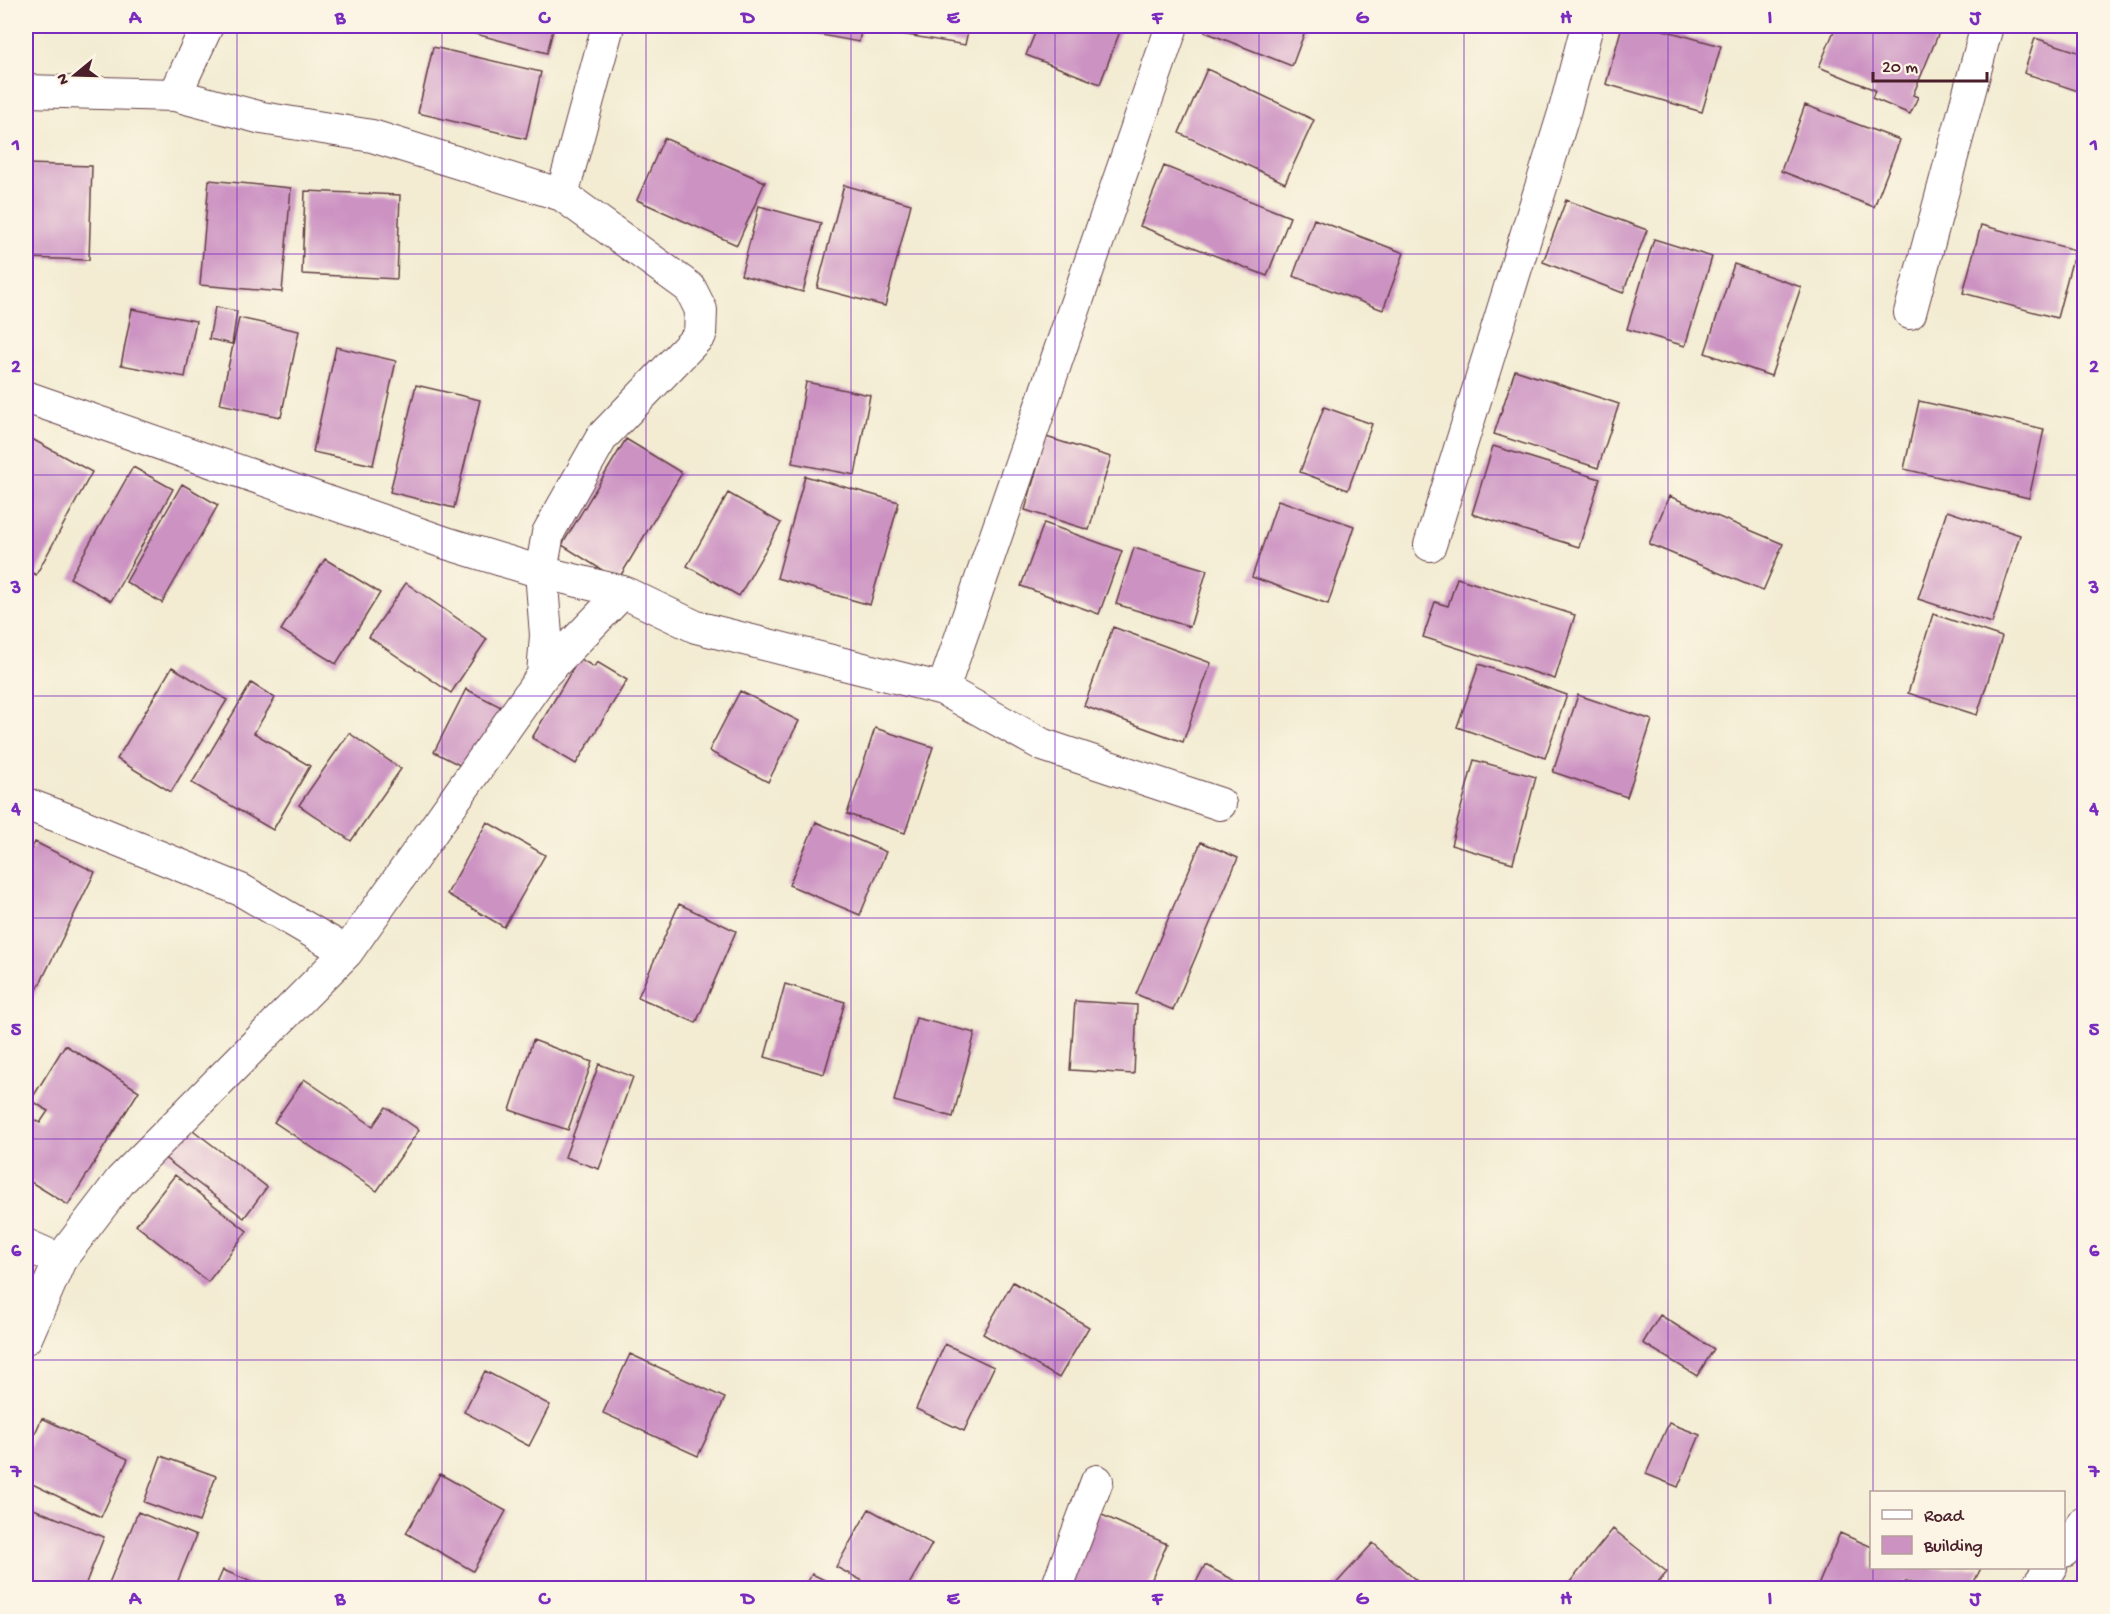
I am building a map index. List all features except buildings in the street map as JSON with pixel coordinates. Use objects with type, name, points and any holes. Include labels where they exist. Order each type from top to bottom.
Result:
[{"type":"street","points":[[175,94],[207,26]]},
{"type":"street","points":[[562,195],[608,26]]},
{"type":"street","points":[[943,688],[1172,26]]},
{"type":"street","points":[[1430,545],[1564,113],[1587,26]]},
{"type":"street","points":[[1911,314],[1987,26]]},
{"type":"street","points":[[26,91],[175,94],[262,118],[372,136],[562,195],[690,288],[701,310],[700,335],[602,437],[548,532],[541,572],[546,635],[543,675]]},
{"type":"street","points":[[26,398],[435,539],[541,572],[622,592],[696,627],[943,688],[1043,745],[1220,804]]},
{"type":"street","points":[[26,1338],[60,1260],[121,1180],[347,952],[543,675],[622,592]]},
{"type":"street","points":[[26,804],[241,890],[347,952]]},
{"type":"street","points":[[26,1245],[60,1260]]},
{"type":"street","points":[[1057,1588],[1097,1481]]},
{"type":"street","points":[[2065,1550],[2085,1523]]},
{"type":"street","points":[[2036,1588],[2051,1569]]}]
